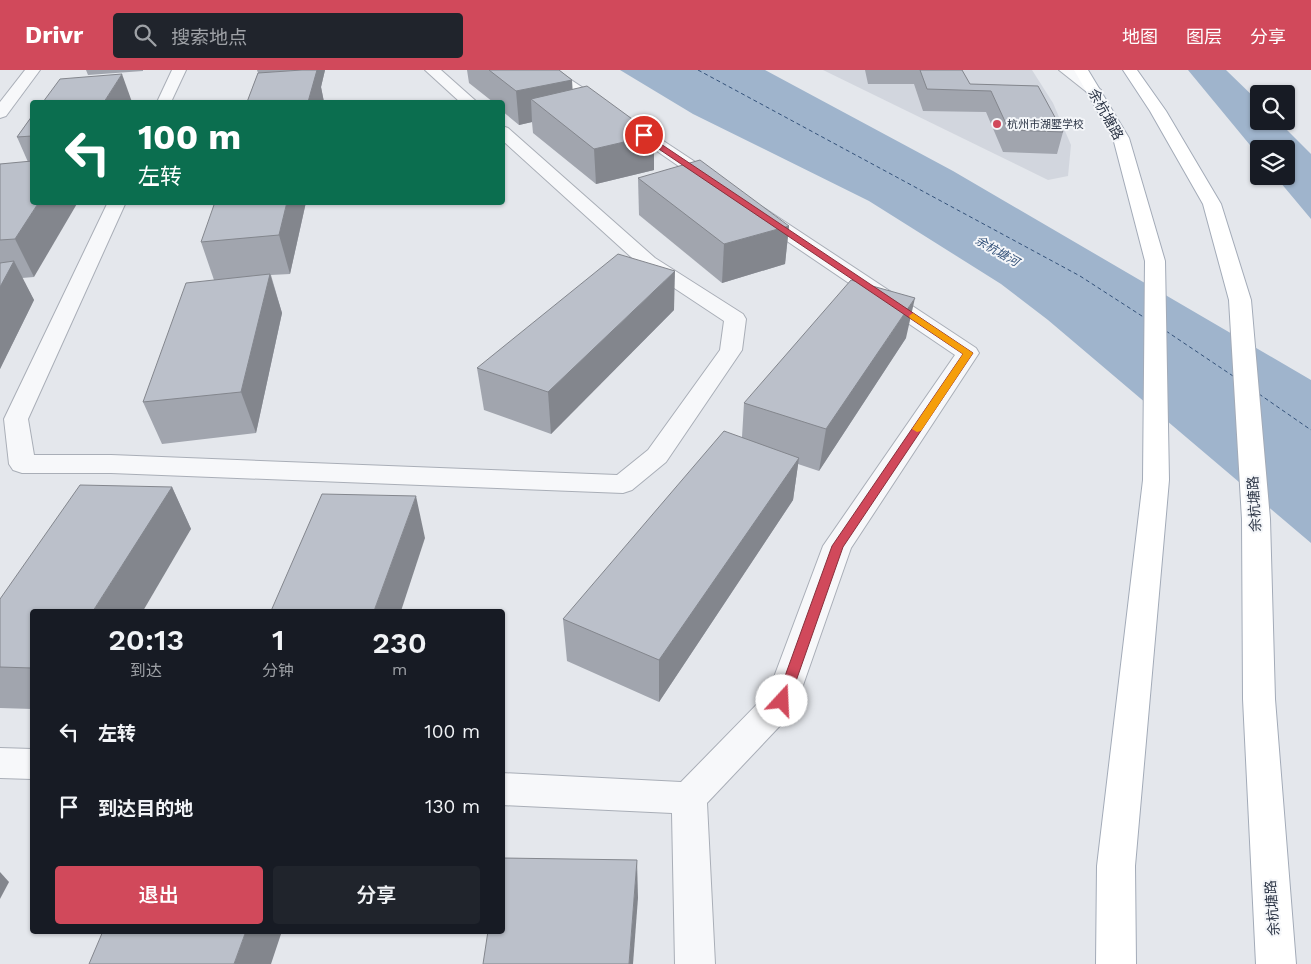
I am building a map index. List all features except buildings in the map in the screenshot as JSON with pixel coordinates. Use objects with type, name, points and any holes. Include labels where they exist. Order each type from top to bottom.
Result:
[{"type":"main road","name":"余杭塘路","points":[[1081,70],[1121,138],[1155,261],[1156,480],[1136,650],[1116,866],[1116,964]]},
{"type":"main road","name":"余杭塘路","points":[[1130,70],[1158,111],[1212,204],[1240,300],[1256,519],[1259,699],[1276,964]]},
{"type":"street","points":[[0,113],[33,70]]},
{"type":"street","points":[[165,100],[179,70]]},
{"type":"street","points":[[432,70],[467,100]]},
{"type":"street","points":[[546,70],[968,353],[837,546],[782,701],[690,798],[695,964]]},
{"type":"street","points":[[1066,70],[1093,90]]},
{"type":"street","points":[[116,205],[16,419],[22,464],[111,464],[623,484],[656,456],[731,350],[735,319],[648,262],[505,135]]},
{"type":"street","points":[[0,763],[30,764]]},
{"type":"street","points":[[505,789],[690,798]]},
{"type":"shaded area","name":"杭州市湖墅学校","points":[[823,70],[1032,70],[1053,103],[1071,145],[1068,176],[1048,180]]},
{"type":"water","name":"余杭塘河","points":[[620,70],[765,70],[953,171],[1311,380],[1311,543],[1048,320],[1001,284],[869,201],[693,114]]},
{"type":"water","points":[[1188,70],[1226,70],[1250,93],[1250,130],[1287,130],[1311,154],[1311,219],[1283,185],[1295,185],[1295,140],[1250,140],[1250,145]]},
{"type":"ferry route","points":[[698,70],[1080,276],[1145,318]]},
{"type":"ferry route","points":[[1166,331],[1233,376]]},
{"type":"ferry route","points":[[1259,394],[1311,430]]},
{"type":"slow traffic","points":[[913,316],[968,353],[917,429]]},
{"type":"place","name":"杭州市湖墅学校","points":[[997,124]]},
{"type":"route","points":[[644,135],[968,353],[837,546],[782,701]]}]
